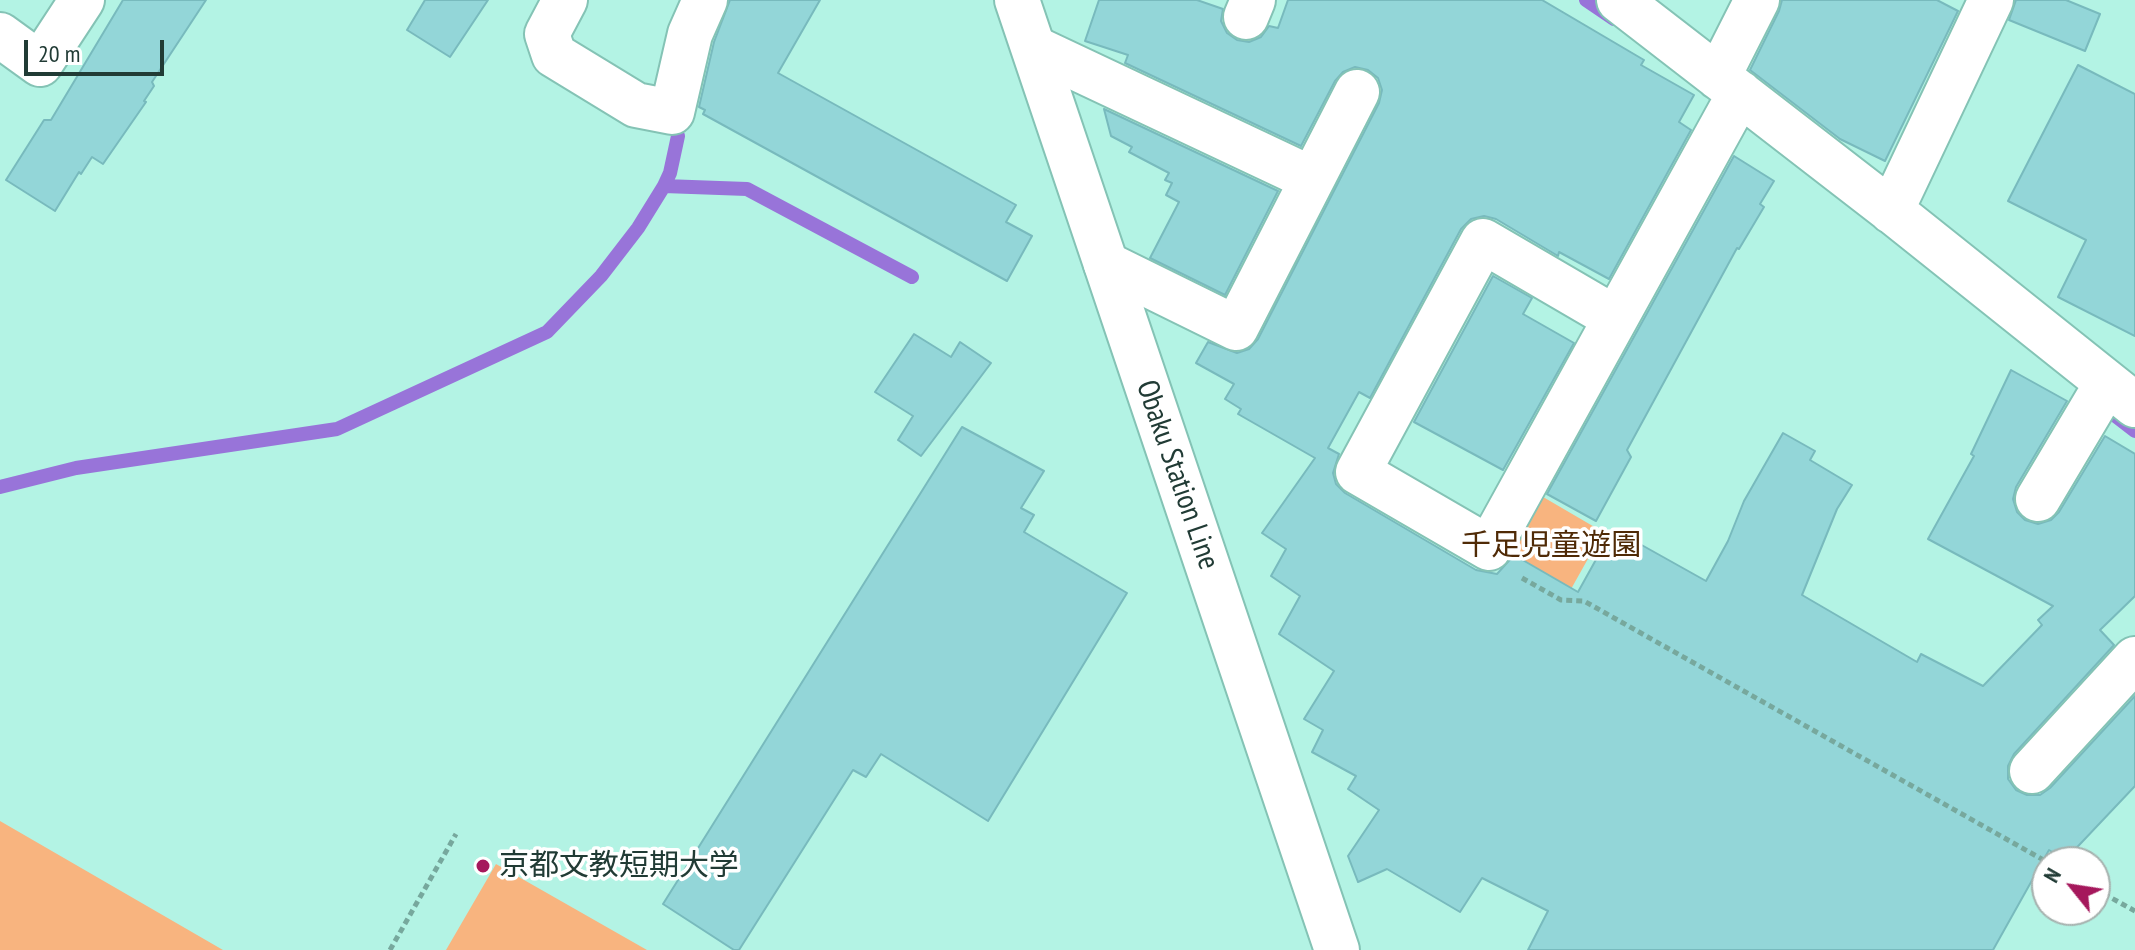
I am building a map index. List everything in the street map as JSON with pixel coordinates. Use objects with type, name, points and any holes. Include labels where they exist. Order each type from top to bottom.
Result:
[{"type":"street","points":[[0,35],[40,64],[82,0]]},
{"type":"street","points":[[565,0],[547,34],[554,55],[636,105],[672,112],[690,34],[705,0]]},
{"type":"street","name":"Obaku Station Line","points":[[1017,0],[1337,950]]},
{"type":"street","points":[[1619,0],[2116,391],[2080,428],[2038,499]]},
{"type":"street","points":[[1615,318],[1483,241],[1358,472],[1489,548],[1715,137],[1757,0]]},
{"type":"street","points":[[1891,211],[1991,0]]},
{"type":"street","points":[[1034,48],[1312,179]]},
{"type":"street","points":[[1106,264],[1236,328],[1357,92]]},
{"type":"street","points":[[2032,771],[2135,659]]},
{"type":"path","points":[[1489,548],[1492,561],[1561,600],[1584,601],[2031,853]]},
{"type":"path","points":[[390,950],[456,834]]},
{"type":"path","points":[[2111,898],[2135,911]]},
{"type":"green space","name":"千足児童遊園","points":[[1538,494],[1603,532],[1566,598],[1499,561]]},
{"type":"green space","points":[[0,821],[223,950],[0,950]]},
{"type":"green space","points":[[496,864],[647,950],[446,950]]},
{"type":"building","points":[[123,0],[206,0],[152,82],[154,86],[146,102],[103,164],[92,157],[55,211],[6,180],[44,120],[51,120]]},
{"type":"building","points":[[425,0],[488,0],[450,57],[407,30]]},
{"type":"building","points":[[730,0],[820,0],[778,73],[1016,205],[1006,222],[1032,236],[1007,281],[703,114],[705,110],[699,107],[714,42]]},
{"type":"building","points":[[1099,0],[1197,0],[1223,9],[1221,21],[1227,33],[1237,40],[1249,42],[1261,37],[1269,26],[1278,28],[1288,0],[1542,0],[1644,60],[1641,65],[1694,95],[1679,122],[1691,130],[1609,279],[1559,252],[1558,256],[1496,219],[1484,216],[1471,219],[1461,229],[1370,398],[1359,392],[1328,448],[1339,454],[1333,473],[1336,484],[1345,493],[1476,570],[1497,574],[1514,555],[1578,592],[1613,529],[1706,581],[1728,541],[1744,501],[1783,433],[1815,451],[1810,460],[1852,485],[1837,509],[1802,595],[1917,662],[1921,654],[1983,686],[2042,625],[2038,620],[2053,606],[1928,539],[1974,456],[1971,454],[2011,370],[2067,401],[2016,487],[2013,499],[2017,512],[2025,520],[2038,524],[2051,520],[2059,512],[2105,436],[2135,454],[2135,596],[2100,630],[2114,645],[2014,754],[2008,766],[2008,779],[2016,790],[2027,795],[2040,795],[2135,696],[2135,786],[2078,846],[2031,846],[2031,882],[1993,950],[1528,950],[1548,911],[1482,878],[1460,912],[1387,869],[1358,882],[1348,856],[1379,810],[1348,789],[1356,776],[1312,752],[1323,730],[1304,719],[1334,671],[1279,634],[1300,596],[1271,576],[1286,549],[1262,533],[1315,458],[1238,414],[1241,409],[1225,399],[1234,384],[1196,363],[1208,342],[1237,353],[1249,349],[1258,339],[1379,103],[1382,90],[1378,78],[1368,70],[1355,67],[1343,72],[1335,81],[1301,146],[1125,63],[1128,55],[1085,41]]},
{"type":"building","points":[[1782,0],[1937,0],[1958,11],[1885,161],[1840,139],[1750,70]]},
{"type":"building","points":[[2016,0],[2066,0],[2100,14],[2085,51],[2009,20]]},
{"type":"building","points":[[2078,65],[2135,94],[2135,336],[2058,297],[2086,240],[2008,201]]},
{"type":"building","points":[[1104,109],[1278,191],[1225,295],[1150,258],[1179,202],[1166,195],[1172,183],[1165,180],[1169,173],[1129,152],[1132,147],[1111,136]]},
{"type":"building","points":[[1734,156],[1774,181],[1760,204],[1764,207],[1737,248],[1627,450],[1631,457],[1596,521],[1547,494]]},
{"type":"building","points":[[1493,276],[1532,298],[1523,314],[1574,343],[1503,470],[1414,422]]},
{"type":"building","points":[[914,334],[951,357],[960,342],[991,363],[921,456],[898,440],[913,416],[875,392]]},
{"type":"building","points":[[962,427],[1044,471],[1021,508],[1034,515],[1024,532],[1127,593],[988,821],[881,754],[866,777],[853,770],[739,950],[734,950],[663,904]]},
{"type":"waterway","points":[[1586,0],[1614,19]]},
{"type":"waterway","points":[[664,186],[678,136]]},
{"type":"waterway","points":[[0,487],[76,468],[337,429],[547,332],[601,276],[638,228],[664,186],[747,189],[912,277]]},
{"type":"waterway","points":[[2113,414],[2135,431]]},
{"type":"place","name":"京都文教短期大学","points":[[483,866]]}]
